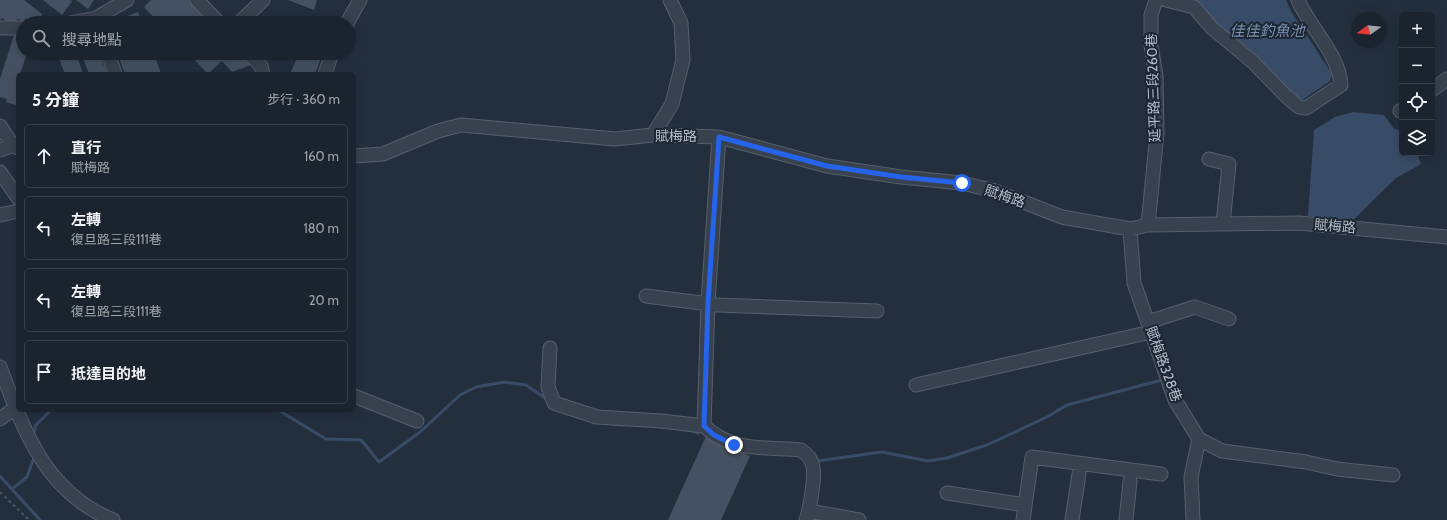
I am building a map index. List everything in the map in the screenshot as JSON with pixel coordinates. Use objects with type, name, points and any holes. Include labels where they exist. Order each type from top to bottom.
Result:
[{"type":"street","points":[[197,0],[212,16]]},
{"type":"street","points":[[246,16],[263,0]]},
{"type":"street","points":[[351,16],[360,0]]},
{"type":"street","points":[[653,135],[672,104],[683,60],[681,23],[670,0]]},
{"type":"street","name":"延平路三段260巷","points":[[1148,225],[1157,133],[1156,76],[1151,45],[1151,15],[1156,0]]},
{"type":"street","points":[[1166,0],[1194,7],[1212,28],[1253,62],[1286,96],[1299,107],[1306,108],[1341,86],[1338,68],[1303,12],[1298,0]]},
{"type":"street","points":[[103,16],[121,1]]},
{"type":"street","points":[[0,28],[16,28]]},
{"type":"street","points":[[110,60],[114,72]]},
{"type":"street","points":[[254,60],[260,66],[262,72]]},
{"type":"street","points":[[326,72],[330,60]]},
{"type":"street","points":[[1435,88],[1447,79]]},
{"type":"street","name":"賦梅路","points":[[356,156],[383,154],[438,131],[461,125],[615,139],[653,135],[719,137],[827,166],[901,177],[962,183],[995,191],[1062,217],[1130,229],[1148,225],[1299,223],[1447,237]]},
{"type":"street","points":[[0,126],[10,142],[16,147]]},
{"type":"street","points":[[704,426],[708,303],[719,137]]},
{"type":"street","points":[[0,150],[16,147]]},
{"type":"street","points":[[1209,159],[1229,164],[1223,224]]},
{"type":"street","points":[[0,172],[16,195]]},
{"type":"street","points":[[0,215],[16,211]]},
{"type":"street","name":"賦梅路328巷","points":[[1130,229],[1134,283],[1175,400],[1199,439]]},
{"type":"street","points":[[646,296],[708,303],[877,311]]},
{"type":"street","points":[[916,385],[1149,327],[1195,307],[1229,319]]},
{"type":"street","points":[[550,348],[548,387],[554,403],[597,417],[661,421],[704,426],[714,435],[734,445],[801,450],[806,454],[813,468],[808,515],[859,520]]},
{"type":"street","points":[[0,367],[15,408],[0,419]]},
{"type":"street","points":[[356,397],[417,421]]},
{"type":"street","points":[[17,412],[44,465],[59,485],[79,501],[113,520]]},
{"type":"street","points":[[1193,520],[1191,477],[1199,439],[1222,451],[1306,462],[1337,469],[1393,474]]},
{"type":"street","points":[[1023,520],[1032,457],[1161,474]]},
{"type":"street","points":[[1072,520],[1079,474]]},
{"type":"street","points":[[1126,520],[1130,482]]},
{"type":"street","points":[[947,493],[1025,505]]},
{"type":"path","points":[[0,492],[29,520]]},
{"type":"water","name":"佳佳釣魚池","points":[[1187,0],[1286,0],[1292,13],[1332,74],[1330,81],[1299,102]]},
{"type":"water","points":[[1353,112],[1384,115],[1394,129],[1399,130],[1399,156],[1418,156],[1421,164],[1396,178],[1349,224],[1308,216],[1314,130],[1335,117]]},
{"type":"building","points":[[0,0],[24,0],[42,14],[41,16],[16,16],[16,22],[14,24],[10,21],[9,24],[2,18],[0,20]]},
{"type":"building","points":[[43,0],[70,0],[72,1],[62,15]]},
{"type":"building","points":[[76,0],[94,0],[88,9]]},
{"type":"building","points":[[151,0],[189,0],[204,16],[152,16],[144,7]]},
{"type":"building","points":[[288,0],[317,0],[314,10]]},
{"type":"building","points":[[138,12],[139,16],[127,16]]},
{"type":"building","points":[[15,32],[16,60],[25,60],[21,72],[16,72],[16,105],[6,102],[7,99],[0,97],[0,79]]},
{"type":"building","points":[[60,60],[78,60],[82,72],[64,72]]},
{"type":"building","points":[[84,60],[102,60],[106,72],[88,72]]},
{"type":"building","points":[[120,60],[156,60],[160,72],[124,72]]},
{"type":"building","points":[[195,60],[246,60],[251,65],[232,72],[222,61],[210,72],[206,72]]},
{"type":"building","points":[[296,60],[320,60],[316,72],[291,72]]},
{"type":"building","points":[[706,436],[750,456],[721,520],[668,520]]},
{"type":"waterway","points":[[817,461],[882,452],[928,461],[947,458],[987,445],[1047,417],[1067,405],[1162,380]]},
{"type":"waterway","points":[[281,412],[326,439],[361,440],[379,462],[420,432],[460,395],[476,387],[505,382],[526,385],[548,400]]},
{"type":"waterway","points":[[35,430],[35,426],[49,412]]},
{"type":"waterway","points":[[611,424],[623,425]]},
{"type":"waterway","points":[[688,430],[698,433]]},
{"type":"waterway","points":[[12,489],[27,477],[33,460]]},
{"type":"waterway","points":[[0,476],[40,520]]},
{"type":"route","points":[[734,445],[714,435],[704,426],[708,303],[719,137],[827,166],[901,177],[962,183]]}]
